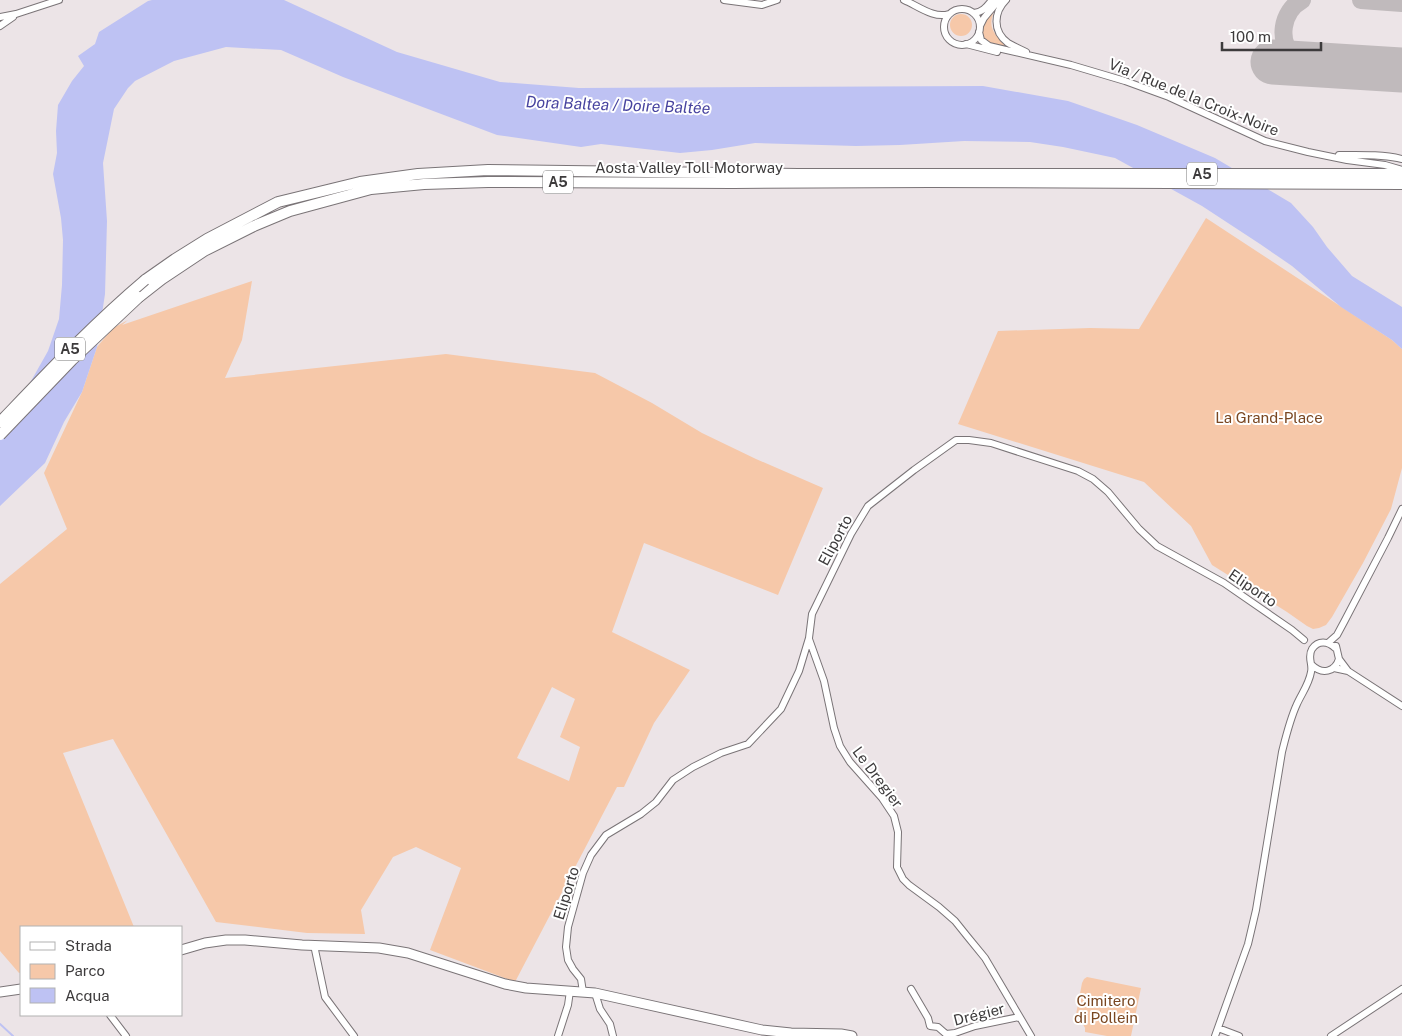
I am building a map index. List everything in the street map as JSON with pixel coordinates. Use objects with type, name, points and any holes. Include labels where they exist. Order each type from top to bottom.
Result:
[{"type":"highway","name":"Aosta Valley Toll Motorway","points":[[0,422],[88,331],[146,280],[175,259],[206,239],[278,202],[360,182],[418,174],[488,170],[1402,184]]},
{"type":"highway","name":"Aosta Valley Toll Motorway","points":[[0,435],[72,360],[139,297],[204,251],[254,226],[290,211],[371,189],[424,184],[488,182],[733,183],[1402,174]]},
{"type":"main road","points":[[182,950],[204,943],[226,940],[379,948],[408,953],[505,984],[526,988],[595,993],[762,1030],[791,1034],[842,1034],[852,1036]]},
{"type":"main road","points":[[0,992],[20,990]]},
{"type":"street","points":[[0,17],[16,14],[59,0]]},
{"type":"street","points":[[724,0],[762,5],[777,0]]},
{"type":"street","points":[[904,0],[936,14],[945,15],[964,9],[979,13],[992,0]]},
{"type":"street","points":[[936,14],[942,21],[950,40],[955,43],[966,44],[974,40],[984,18],[999,0]]},
{"type":"street","points":[[1006,0],[996,16],[1001,36],[1008,43],[1034,55]]},
{"type":"street","points":[[974,13],[978,19],[979,29]]},
{"type":"street","points":[[0,26],[16,14]]},
{"type":"street","points":[[944,26],[949,14]]},
{"type":"street","name":"Via / Rue de la Croix-Noire","points":[[979,29],[981,40],[989,46],[1034,55],[1102,73],[1169,97],[1265,141],[1347,160],[1385,165],[1402,170]]},
{"type":"street","name":"Via / Rue de la Croix-Noire","points":[[966,44],[990,51],[1056,61]]},
{"type":"street","name":"Via / Rue de la Croix-Noire","points":[[1324,155],[1394,157],[1402,159]]},
{"type":"street","name":"Eliporto","points":[[583,992],[581,979],[568,960],[566,947],[568,926],[582,873],[592,855],[606,835],[656,802],[673,780],[693,767],[721,753],[748,744],[781,709],[799,671],[809,638],[812,614],[851,534],[868,506],[956,440],[991,443],[1094,478],[1139,529],[1157,546],[1224,583],[1304,640],[1316,645]]},
{"type":"street","points":[[1328,643],[1337,634],[1377,560],[1402,508]]},
{"type":"street","points":[[1335,648],[1337,634]]},
{"type":"street","name":"Le Dregier","points":[[809,638],[824,682],[840,746],[844,754],[882,798],[894,816],[898,832],[897,867],[903,879],[908,885],[955,921],[985,958],[1031,1036]]},
{"type":"street","name":"Eliporto","points":[[1304,640],[1310,653]]},
{"type":"street","points":[[1215,1036],[1248,944],[1256,910],[1282,752],[1298,702],[1310,679],[1312,665],[1310,653],[1316,645],[1328,643],[1338,651],[1338,659],[1334,668]]},
{"type":"street","points":[[1338,659],[1348,671],[1402,706]]},
{"type":"street","points":[[1312,665],[1320,671],[1328,671],[1334,668],[1348,671]]},
{"type":"street","points":[[1310,679],[1320,671]]},
{"type":"street","points":[[314,945],[326,998],[354,1036]]},
{"type":"street","name":"Drégier","points":[[911,989],[928,1018],[930,1026],[938,1027],[946,1034],[1019,1017]]},
{"type":"street","points":[[1331,1036],[1402,989]]},
{"type":"street","points":[[558,1036],[568,1005],[570,990]]},
{"type":"street","points":[[595,993],[600,1009],[610,1024],[613,1036]]},
{"type":"street","points":[[111,1016],[126,1036]]},
{"type":"street","points":[[1218,1028],[1239,1036]]},
{"type":"green space","points":[[994,11],[991,22],[993,31],[1006,46],[988,42],[982,34],[986,20]]},
{"type":"green space","points":[[961,14],[969,17],[972,25],[969,33],[961,36],[953,33],[950,25],[953,17]]},
{"type":"green space","name":"La Grand-Place","points":[[1206,218],[1392,340],[1402,349],[1402,468],[1391,509],[1332,617],[1326,625],[1319,628],[1313,629],[1307,626],[1212,565],[1191,526],[1144,482],[958,424],[998,331],[1090,328],[1139,329]]},
{"type":"green space","points":[[252,281],[242,340],[225,378],[446,354],[595,373],[652,403],[702,433],[823,488],[778,595],[644,543],[612,632],[690,670],[654,723],[624,787],[617,787],[515,982],[430,950],[461,868],[416,847],[393,857],[361,910],[365,934],[307,933],[216,922],[113,739],[63,753],[134,926],[20,926],[19,973],[0,951],[0,584],[67,529],[44,473],[82,392],[97,347],[113,328],[128,320],[122,325]],"holes":[[[552,687],[575,699],[560,737],[580,747],[569,781],[517,758]]]},
{"type":"green space","name":"Cimitero di Pollein","points":[[1087,977],[1141,988],[1131,1036],[1107,1036],[1085,1032],[1082,1022],[1075,1020],[1082,983]]},
{"type":"water","name":"Dora Baltea / Doire Baltée","points":[[152,0],[284,0],[397,52],[500,82],[579,88],[983,86],[1068,101],[1137,125],[1215,158],[1291,203],[1352,276],[1402,307],[1402,349],[1392,340],[1341,307],[1292,266],[1260,244],[1202,206],[1115,158],[1030,142],[964,141],[856,146],[755,143],[680,153],[601,144],[581,147],[497,135],[343,77],[281,50],[226,47],[174,61],[135,81],[114,109],[103,163],[107,221],[105,294],[97,347],[82,392],[64,422],[45,463],[0,506],[0,436],[48,351],[59,319],[63,240],[53,174],[57,153],[58,105],[72,81],[84,66],[78,56],[95,44],[99,32]]},
{"type":"waterway","points":[[0,1024],[13,1036]]},
{"type":"taxiway","points":[[1302,0],[1295,5],[1286,19],[1284,27],[1285,43],[1295,57],[1318,65]]},
{"type":"taxiway","points":[[1361,0],[1402,3]]},
{"type":"runway","points":[[1273,62],[1402,70]]}]
